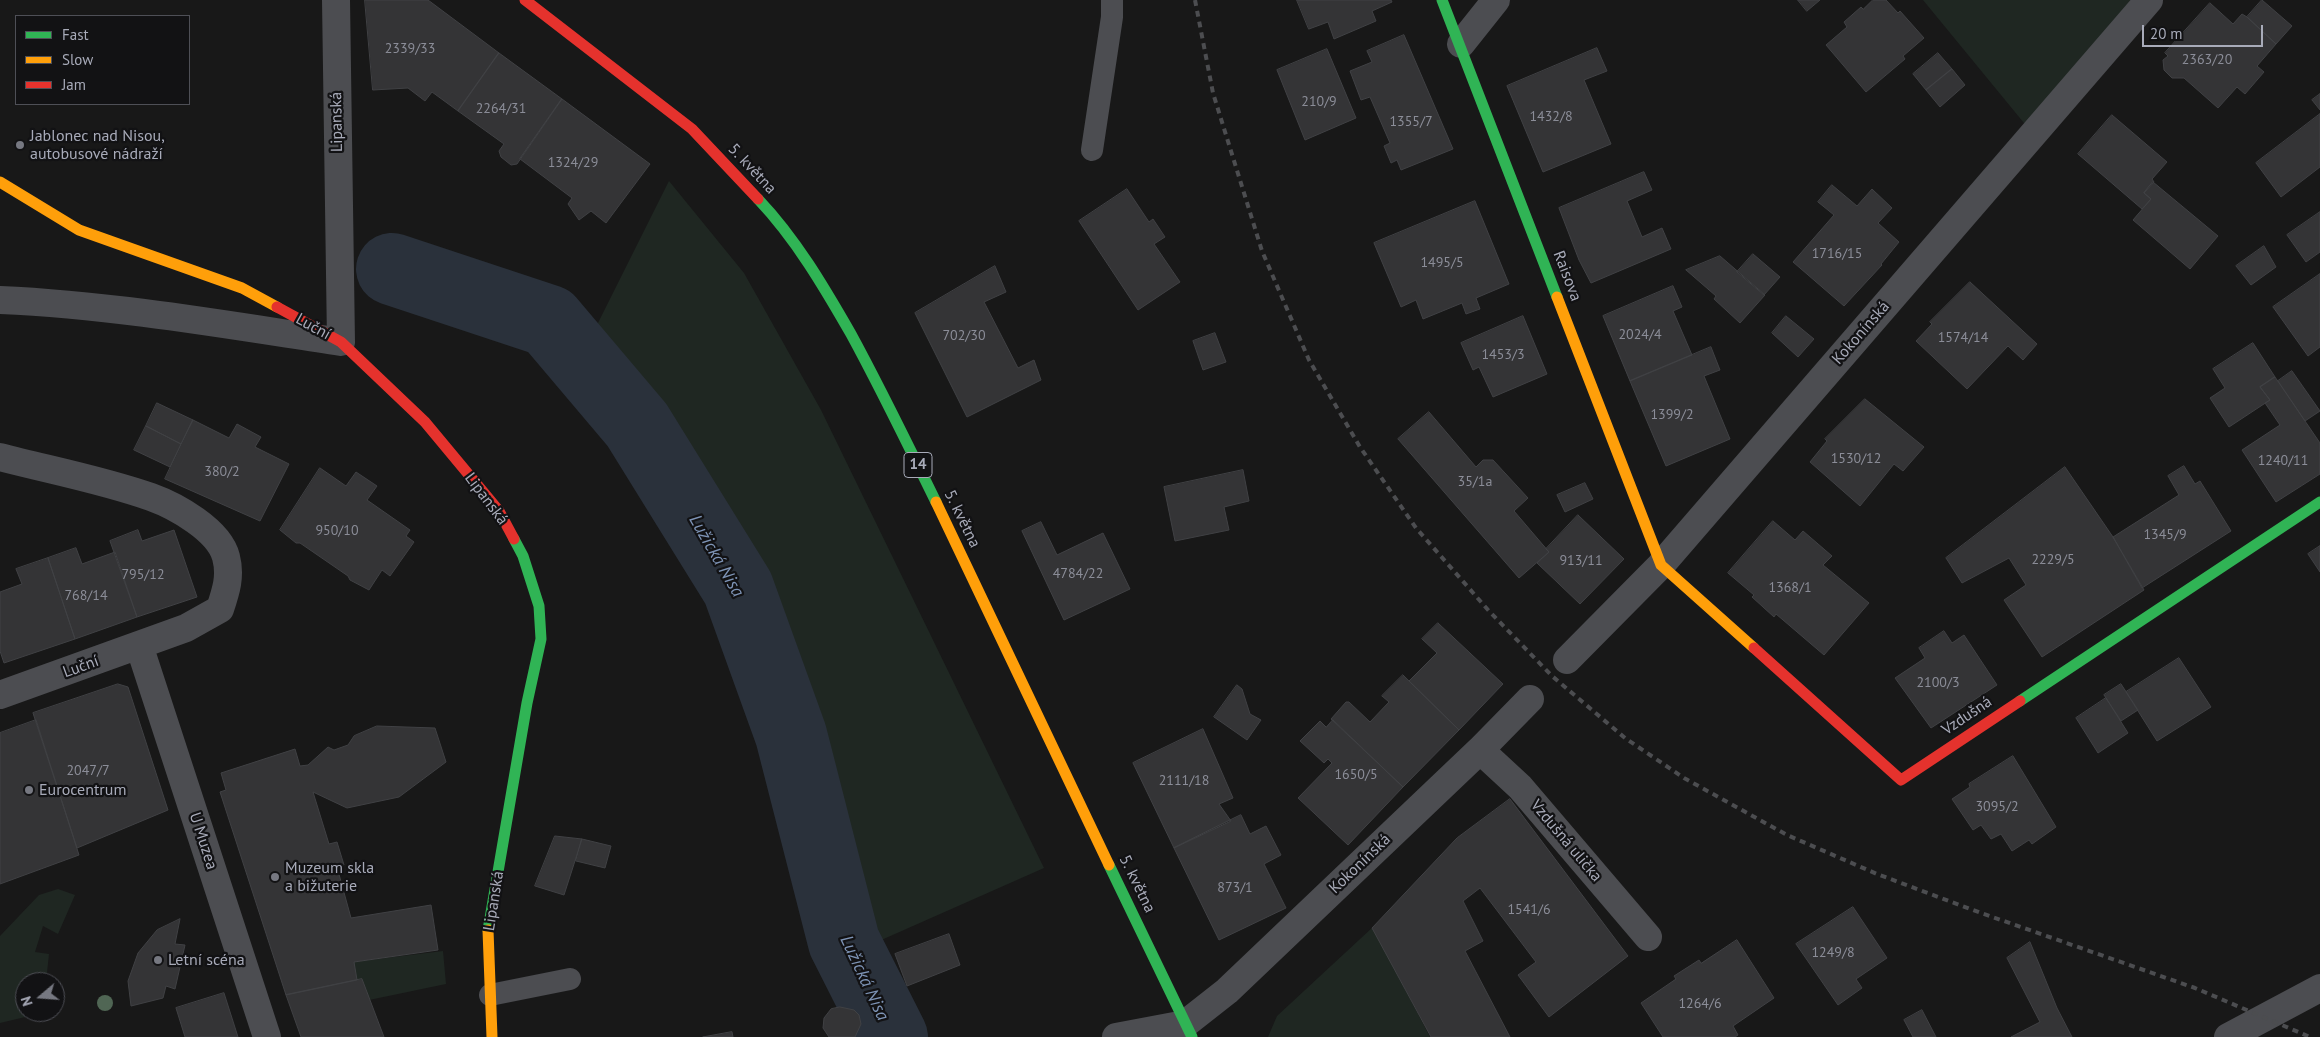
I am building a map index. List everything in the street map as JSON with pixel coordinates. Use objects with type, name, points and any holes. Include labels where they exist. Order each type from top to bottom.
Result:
[{"type":"street","name":"Lipanská","points":[[336,0],[341,342],[425,422],[499,511],[523,556],[539,606],[540,640],[527,703],[488,932],[492,1037]]},
{"type":"street","name":"5. května","points":[[525,0],[692,129],[771,213],[822,283],[884,396],[1188,1030]]},
{"type":"street","name":"Raisova","points":[[1442,0],[1461,44],[1661,565]]},
{"type":"street","points":[[1461,44],[1496,0]]},
{"type":"street","name":"Kokonínská","points":[[1567,660],[1661,565],[2149,0]]},
{"type":"street","name":"Luční","points":[[0,182],[79,230],[242,288],[341,342]]},
{"type":"street","name":"Luční","points":[[0,300],[184,318],[341,342]]},
{"type":"street","name":"Luční","points":[[0,457],[152,498],[192,518],[212,533],[226,556],[229,582],[220,609],[186,628],[7,693]]},
{"type":"street","name":"Vzdušná","points":[[1661,565],[1901,780],[2320,502]]},
{"type":"street","name":"U Muzea","points":[[139,645],[266,1037]]},
{"type":"street","name":"Kokonínská","points":[[1188,1030],[1480,750],[1530,699]]},
{"type":"street","name":"Vzdušná ulička","points":[[1480,750],[1520,787],[1648,937]]},
{"type":"street","points":[[2228,1037],[2320,988]]},
{"type":"street","points":[[1116,1037],[1188,1030]]},
{"type":"lane","points":[[1092,150],[1112,17],[1112,0]]},
{"type":"lane","points":[[490,995],[570,979]]},
{"type":"shaded area","points":[[1923,0],[2149,0],[2033,134]]},
{"type":"shaded area","points":[[669,181],[744,273],[821,410],[1044,868],[870,945],[772,595],[594,331]]},
{"type":"shaded area","points":[[58,889],[75,895],[58,934],[43,926],[35,952],[49,954],[47,972],[15,972],[15,1019],[0,1023],[0,936],[39,895]]},
{"type":"shaded area","points":[[1373,927],[1430,1037],[1268,1037],[1277,1016]]},
{"type":"shaded area","points":[[443,951],[446,984],[369,1000],[361,979],[357,980],[353,962]]},
{"type":"building","points":[[365,0],[428,0],[499,53],[458,111],[432,92],[425,101],[408,88],[373,90]]},
{"type":"building","points":[[1297,0],[1391,0],[1392,2],[1372,11],[1376,21],[1334,39],[1328,22],[1309,29]]},
{"type":"building","points":[[1798,0],[1820,0],[1807,11]]},
{"type":"building","points":[[1873,0],[1886,0],[1898,13],[1900,11],[1924,38],[1903,56],[1905,59],[1866,92],[1826,45],[1847,27],[1844,22],[1861,7],[1863,9]]},
{"type":"building","points":[[2262,0],[2292,26],[2276,44],[2247,17]]},
{"type":"building","points":[[2210,3],[2233,24],[2242,14],[2247,17],[2276,44],[2257,66],[2264,72],[2245,94],[2237,87],[2218,108],[2184,78],[2172,78],[2164,70],[2163,60],[2168,56],[2165,53]]},
{"type":"building","points":[[1404,35],[1453,149],[1401,170],[1397,160],[1391,163],[1384,146],[1390,143],[1370,97],[1361,100],[1350,71],[1372,62],[1367,51]]},
{"type":"building","points":[[1597,48],[1607,71],[1584,80],[1611,144],[1543,172],[1507,86]]},
{"type":"building","points":[[1327,49],[1356,118],[1305,140],[1277,70]]},
{"type":"building","points":[[499,53],[562,99],[517,164],[511,165],[501,157],[499,151],[504,144],[458,111]]},
{"type":"building","points":[[1938,53],[1952,69],[1926,90],[1913,74]]},
{"type":"building","points":[[1952,69],[1965,85],[1940,107],[1926,90]]},
{"type":"building","points":[[2320,94],[2320,110],[2312,100]]},
{"type":"building","points":[[562,99],[650,164],[606,223],[591,211],[579,220],[568,204],[572,198],[520,159]]},
{"type":"building","points":[[2320,114],[2320,167],[2281,197],[2256,163]]},
{"type":"building","points":[[2112,115],[2167,162],[2152,179],[2154,182],[2144,193],[2151,199],[2142,209],[2078,154]]},
{"type":"building","points":[[1644,172],[1652,190],[1627,201],[1642,237],[1662,228],[1671,249],[1591,283],[1579,260],[1559,208]]},
{"type":"building","points":[[2153,182],[2218,236],[2190,269],[2133,220],[2151,199],[2144,193]]},
{"type":"building","points":[[1832,185],[1857,206],[1872,189],[1892,208],[1878,223],[1899,242],[1882,265],[1844,306],[1793,262],[1834,215],[1818,202]]},
{"type":"building","points":[[1127,189],[1149,222],[1153,219],[1165,237],[1154,244],[1180,282],[1138,310],[1079,221]]},
{"type":"building","points":[[1475,201],[1509,284],[1476,298],[1480,309],[1466,314],[1462,303],[1423,319],[1416,300],[1401,307],[1374,243]]},
{"type":"building","points":[[2320,212],[2320,252],[2306,262],[2287,235]]},
{"type":"building","points":[[2264,246],[2276,267],[2251,285],[2236,266]]},
{"type":"building","points":[[1753,254],[1780,277],[1764,295],[1737,272]]},
{"type":"building","points":[[1720,256],[1765,295],[1740,323],[1714,299],[1716,296],[1686,270]]},
{"type":"building","points":[[995,266],[1006,292],[984,302],[1018,368],[1034,360],[1041,380],[967,417],[915,313]]},
{"type":"building","points":[[2320,274],[2320,347],[2308,356],[2273,307]]},
{"type":"building","points":[[1970,282],[2037,344],[2023,360],[2008,346],[1967,389],[1916,341],[1932,324],[1930,322]]},
{"type":"building","points":[[1673,286],[1682,307],[1673,311],[1692,355],[1630,381],[1603,316]]},
{"type":"building","points":[[1523,316],[1547,374],[1493,397],[1479,367],[1473,370],[1461,343]]},
{"type":"building","points":[[1786,316],[1814,339],[1798,357],[1772,333]]},
{"type":"building","points":[[1215,333],[1226,362],[1203,370],[1193,341]]},
{"type":"building","points":[[2253,343],[2275,377],[2260,387],[2270,400],[2229,427],[2210,398],[2225,388],[2213,369]]},
{"type":"building","points":[[1711,347],[1720,370],[1704,376],[1730,439],[1666,466],[1630,381]]},
{"type":"building","points":[[2292,371],[2320,411],[2305,421],[2278,381]]},
{"type":"building","points":[[2275,377],[2320,443],[2320,474],[2276,502],[2242,450],[2280,425],[2265,403],[2270,400],[2260,387]]},
{"type":"building","points":[[1865,399],[1924,447],[1903,471],[1894,464],[1860,506],[1810,462],[1827,441],[1825,439]]},
{"type":"building","points":[[157,403],[193,420],[181,444],[146,426]]},
{"type":"building","points":[[1429,412],[1476,467],[1483,460],[1493,460],[1528,498],[1514,511],[1549,552],[1519,578],[1398,439]]},
{"type":"building","points":[[193,420],[229,438],[237,424],[261,437],[255,447],[289,464],[260,521],[165,479]]},
{"type":"building","points":[[146,426],[181,444],[170,467],[134,450]]},
{"type":"building","points":[[2184,466],[2195,484],[2200,481],[2231,531],[2142,588],[2113,537],[2179,495],[2168,476]]},
{"type":"building","points":[[2065,467],[2113,537],[2144,590],[2042,657],[2004,600],[2026,585],[2009,558],[1962,583],[1946,558]]},
{"type":"building","points":[[320,468],[346,486],[356,472],[377,486],[367,500],[410,530],[406,536],[414,542],[390,576],[382,570],[369,590],[350,580],[348,576],[300,543],[296,543],[280,530]]},
{"type":"building","points":[[1243,470],[1249,501],[1224,507],[1229,530],[1175,541],[1164,487]]},
{"type":"building","points":[[1585,483],[1593,499],[1565,512],[1557,495]]},
{"type":"building","points":[[1578,515],[1624,559],[1580,604],[1537,563],[1549,552],[1546,549]]},
{"type":"building","points":[[1773,521],[1795,540],[1803,531],[1832,556],[1823,565],[1869,603],[1824,655],[1776,614],[1774,617],[1752,597],[1754,595],[1728,573]]},
{"type":"building","points":[[1041,522],[1057,555],[1103,533],[1130,589],[1064,620],[1022,531]]},
{"type":"building","points":[[138,530],[142,541],[174,530],[197,597],[137,617],[110,541]]},
{"type":"building","points":[[2320,546],[2320,572],[2308,554]]},
{"type":"building","points":[[76,548],[82,564],[115,552],[137,617],[75,639],[48,558]]},
{"type":"building","points":[[48,558],[75,639],[4,663],[0,651],[0,592],[22,584],[16,569]]},
{"type":"building","points":[[1438,623],[1503,684],[1459,730],[1409,681],[1437,653],[1422,639]]},
{"type":"building","points":[[1944,631],[1952,643],[1964,635],[1997,685],[1931,728],[1895,678],[1925,658],[1919,648]]},
{"type":"building","points":[[2179,658],[2211,707],[2157,741],[2126,692]]},
{"type":"building","points":[[1403,675],[1459,730],[1403,787],[1331,719],[1346,702],[1349,702],[1370,722],[1389,702],[1382,696]]},
{"type":"building","points":[[118,684],[128,687],[168,810],[77,848],[33,713]]},
{"type":"building","points":[[2121,684],[2138,710],[2121,721],[2104,695]]},
{"type":"building","points":[[1237,685],[1242,689],[1250,714],[1261,720],[1247,740],[1214,717]]},
{"type":"building","points":[[2106,698],[2128,733],[2098,753],[2076,718]]},
{"type":"building","name":"Eurocentrum","points":[[36,720],[79,855],[0,884],[0,733]]},
{"type":"building","points":[[1333,720],[1403,787],[1348,845],[1298,798],[1332,763],[1328,759],[1324,763],[1300,741],[1320,721],[1326,727]]},
{"type":"building","points":[[377,726],[435,728],[446,762],[399,797],[347,808],[313,792],[329,844],[337,842],[344,865],[337,867],[351,918],[431,905],[438,950],[354,962],[357,980],[286,995],[220,792],[226,790],[221,773],[295,749],[300,766],[308,765],[328,747],[334,750],[348,745],[354,736]]},
{"type":"building","points":[[1203,729],[1233,798],[1219,804],[1231,821],[1174,848],[1133,763]]},
{"type":"building","points":[[2013,756],[2056,827],[2032,844],[2029,840],[2012,851],[2001,834],[1991,839],[1981,825],[1973,830],[1952,799],[1970,787],[1969,784]]},
{"type":"building","points":[[1510,799],[1628,956],[1549,1017],[1518,975],[1536,962],[1480,888],[1463,901],[1483,941],[1465,951],[1510,1037],[1431,1037],[1372,928],[1457,838]]},
{"type":"building","points":[[1241,815],[1250,834],[1266,826],[1281,855],[1264,864],[1286,908],[1219,940],[1174,848]]},
{"type":"building","points":[[555,836],[582,839],[564,895],[535,886]]},
{"type":"building","points":[[582,839],[611,846],[605,868],[576,861]]},
{"type":"building","points":[[1853,907],[1887,958],[1856,979],[1862,988],[1838,1005],[1796,944]]},
{"type":"building","name":"Letní scéna","points":[[180,919],[175,944],[185,945],[175,989],[166,986],[163,998],[131,1006],[128,981],[138,953],[157,930]]},
{"type":"building","points":[[949,934],[960,965],[907,986],[895,954]]},
{"type":"building","points":[[1737,940],[1774,998],[1733,1026],[1738,1035],[1735,1037],[1663,1037],[1641,1003],[1676,979],[1674,976],[1699,960],[1701,963]]},
{"type":"building","points":[[2030,942],[2057,1008],[2072,1037],[2011,1037],[2040,1022],[2007,958]]},
{"type":"building","points":[[362,979],[384,1037],[301,1037],[286,995]]},
{"type":"building","points":[[224,993],[238,1037],[185,1037],[176,1008]]},
{"type":"building","points":[[840,1007],[854,1010],[859,1015],[861,1024],[855,1037],[829,1037],[823,1028],[824,1018],[831,1009]]},
{"type":"building","points":[[1922,1010],[1936,1037],[1913,1037],[1904,1020]]},
{"type":"building","points":[[732,1032],[733,1037],[703,1037]]},
{"type":"waterway","name":"Lužická Nisa","points":[[392,269],[549,321],[637,425],[738,588],[791,735],[844,942],[892,1037]]},
{"type":"railway","points":[[1195,0],[1213,93],[1262,251],[1309,360],[1360,447],[1416,528],[1489,611],[1552,676],[1625,738],[1684,778],[1787,835],[1877,874],[1981,913],[2195,988],[2310,1037]]},
{"type":"traffic: fast","points":[[1442,0],[1557,297]]},
{"type":"traffic: fast","points":[[758,199],[785,230],[820,281],[841,316],[884,396],[936,502]]},
{"type":"traffic: fast","points":[[2020,701],[2320,502]]},
{"type":"traffic: fast","points":[[488,930],[527,703],[541,639],[539,606],[523,556],[514,539]]},
{"type":"traffic: fast","points":[[1109,865],[1192,1037]]},
{"type":"traffic: slow","points":[[0,182],[79,230],[242,288],[277,307]]},
{"type":"traffic: slow","points":[[1557,297],[1661,565],[1754,648]]},
{"type":"traffic: slow","points":[[936,502],[1109,865]]},
{"type":"traffic: slow","points":[[488,930],[492,1037]]},
{"type":"traffic: jam","points":[[525,0],[692,129],[758,199]]},
{"type":"traffic: jam","points":[[277,307],[341,342],[425,422],[499,511],[514,539]]},
{"type":"traffic: jam","points":[[1754,648],[1901,780],[2020,701]]},
{"type":"place","name":"Jablonec nad Nisou, autobusové nádraží","points":[[20,145]]},
{"type":"place","name":"Eurocentrum","points":[[29,790]]},
{"type":"place","name":"Muzeum skla a bižuterie","points":[[275,877]]},
{"type":"place","name":"Letní scéna","points":[[158,960]]}]
